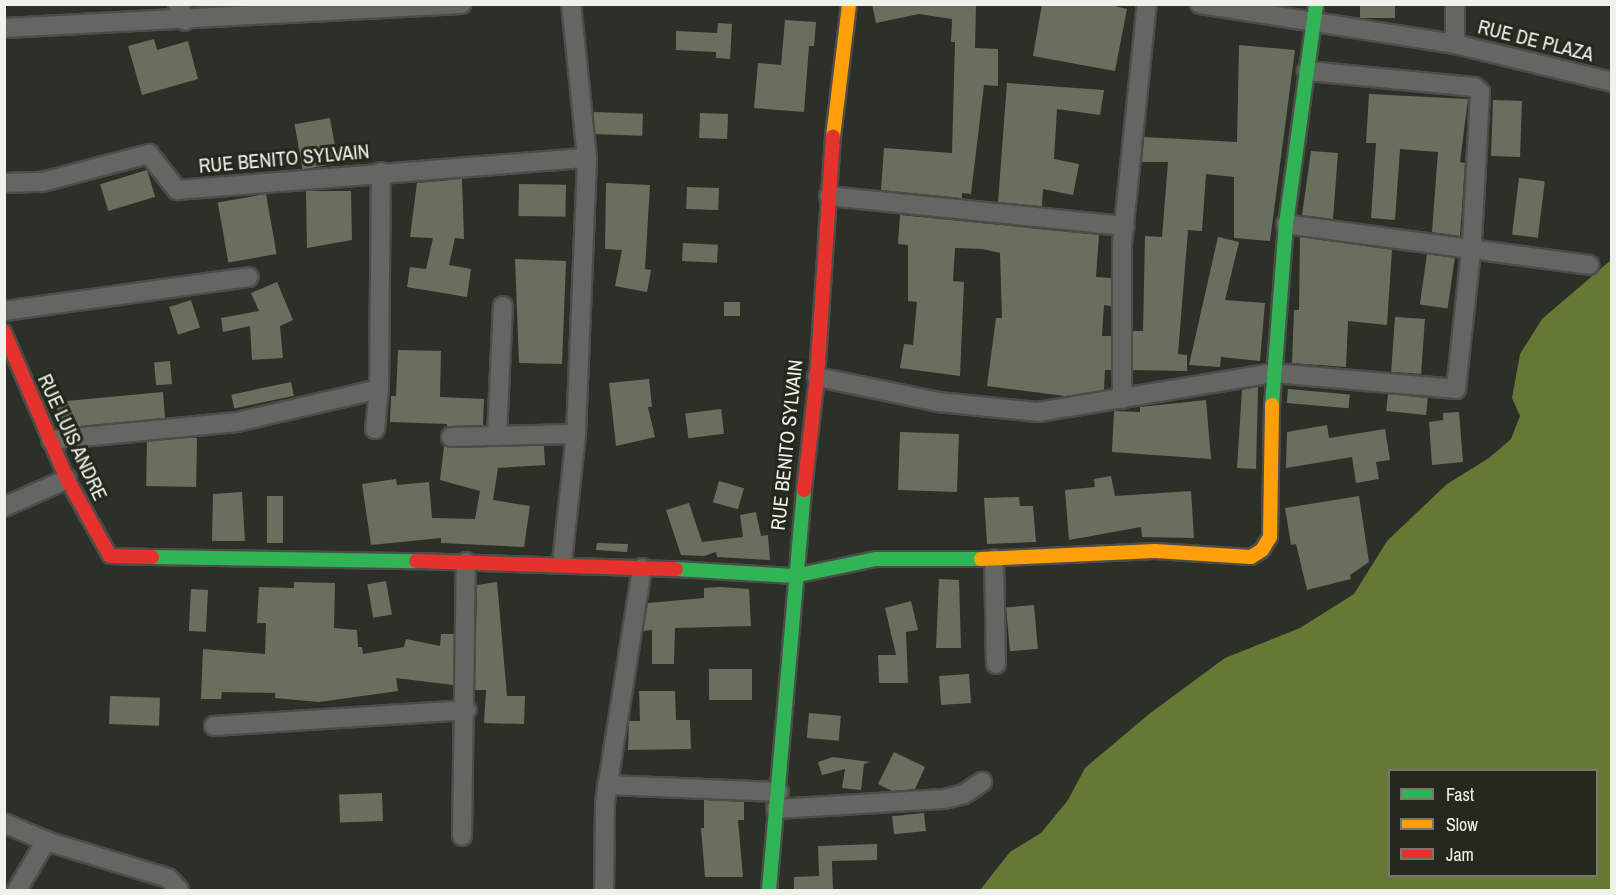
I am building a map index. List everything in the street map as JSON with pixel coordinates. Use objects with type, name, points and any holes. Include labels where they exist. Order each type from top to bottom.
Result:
[{"type":"street","points":[[178,4],[185,21]]},
{"type":"street","points":[[4,28],[185,21],[461,4]]},
{"type":"street","points":[[562,563],[576,434],[587,158],[571,4]]},
{"type":"street","name":"RUE BENITO SYLVAIN","points":[[770,891],[794,576],[817,377],[835,106],[849,4]]},
{"type":"street","points":[[1122,399],[1124,226],[1146,4]]},
{"type":"street","name":"RUE DE PLAZA","points":[[1200,4],[1455,44],[1611,82]]},
{"type":"street","points":[[462,836],[466,710],[466,562],[562,563],[794,576],[876,560],[994,559],[1155,551],[1251,557],[1262,550],[1270,537],[1274,373],[1286,224],[1317,4]]},
{"type":"street","points":[[1455,4],[1455,44]]},
{"type":"street","points":[[817,377],[939,402],[1038,412],[1274,373],[1456,388],[1471,252],[1482,108],[1480,92],[1474,87],[1306,71]]},
{"type":"street","name":"RUE BENITO SYLVAIN","points":[[4,183],[42,182],[149,154],[177,190],[381,172],[587,158]]},
{"type":"street","points":[[375,429],[379,389],[381,172]]},
{"type":"street","points":[[829,196],[1124,226]]},
{"type":"street","points":[[1286,224],[1471,252],[1590,265]]},
{"type":"street","points":[[4,311],[249,278]]},
{"type":"street","points":[[497,436],[503,306]]},
{"type":"street","name":"RUE LUIS ANDRE","points":[[4,332],[67,479],[110,556],[466,562]]},
{"type":"street","points":[[51,440],[237,422],[379,389]]},
{"type":"street","points":[[451,437],[576,434]]},
{"type":"street","points":[[4,507],[67,479]]},
{"type":"street","points":[[994,559],[996,663]]},
{"type":"street","points":[[604,891],[607,785],[642,568]]},
{"type":"street","points":[[214,726],[466,710]]},
{"type":"street","points":[[607,785],[778,801],[944,799],[964,794],[981,782]]},
{"type":"street","points":[[4,823],[46,841],[168,878],[179,891]]},
{"type":"street","points":[[17,891],[46,841]]},
{"type":"shaded area","points":[[1611,260],[1611,890],[980,890],[1010,852],[1041,833],[1068,800],[1085,768],[1149,714],[1225,658],[1300,628],[1354,594],[1387,541],[1447,484],[1489,458],[1511,439],[1520,416],[1512,398],[1520,354],[1542,319]]},
{"type":"building","points":[[872,4],[976,4],[975,48],[998,49],[998,86],[984,85],[971,194],[962,193],[962,198],[881,190],[884,148],[952,153],[955,42],[951,42],[952,19],[919,14],[876,23]]},
{"type":"building","points":[[1042,4],[1106,4],[1127,9],[1115,71],[1033,56]]},
{"type":"building","points":[[1360,4],[1395,4],[1395,18],[1360,18]]},
{"type":"building","points":[[785,20],[816,22],[814,46],[809,46],[804,112],[754,108],[758,63],[781,65]]},
{"type":"building","points":[[718,23],[732,24],[730,59],[716,58],[716,52],[676,50],[676,31],[717,33]]},
{"type":"building","points":[[154,39],[157,50],[188,41],[198,79],[142,95],[128,46]]},
{"type":"building","points":[[1239,45],[1295,50],[1270,241],[1234,238],[1234,177],[1206,174],[1202,231],[1188,230],[1178,354],[1187,355],[1187,371],[1133,370],[1133,331],[1143,331],[1145,236],[1162,237],[1168,162],[1142,162],[1144,137],[1237,142]]},
{"type":"building","points":[[1007,83],[1104,90],[1100,115],[1057,109],[1054,159],[1079,164],[1073,195],[1043,189],[1042,206],[998,202]]},
{"type":"building","points":[[1369,94],[1468,99],[1460,162],[1465,163],[1460,236],[1432,232],[1438,152],[1400,149],[1395,220],[1371,218],[1376,143],[1366,143]]},
{"type":"building","points":[[1493,100],[1522,101],[1520,157],[1491,156]]},
{"type":"building","points":[[594,112],[643,114],[642,136],[593,134]]},
{"type":"building","points":[[700,113],[728,114],[727,139],[699,138]]},
{"type":"building","points":[[330,118],[338,163],[303,170],[295,124]]},
{"type":"building","points":[[1311,151],[1338,153],[1333,219],[1302,215]]},
{"type":"building","points":[[147,170],[155,197],[108,211],[100,184]]},
{"type":"building","points":[[1519,178],[1545,181],[1538,238],[1512,235]]},
{"type":"building","points":[[462,179],[464,239],[455,238],[449,265],[471,269],[467,297],[407,287],[410,267],[426,269],[433,238],[410,237],[417,183]]},
{"type":"building","points":[[606,183],[650,185],[645,269],[651,270],[647,292],[615,286],[622,250],[605,249]]},
{"type":"building","points":[[519,184],[566,185],[565,217],[518,216]]},
{"type":"building","points":[[687,187],[719,188],[718,210],[686,209]]},
{"type":"building","points":[[306,191],[351,191],[352,240],[307,248]]},
{"type":"building","points":[[266,194],[277,254],[228,263],[218,203]]},
{"type":"building","points":[[900,215],[1099,235],[1096,277],[1111,278],[1111,306],[1104,305],[1102,336],[1111,336],[1111,370],[1105,370],[1104,390],[1065,396],[987,386],[996,318],[1002,318],[1000,253],[983,249],[955,248],[953,281],[964,282],[960,376],[900,368],[904,344],[913,345],[917,302],[908,301],[908,245],[898,244]]},
{"type":"building","points":[[1218,237],[1239,242],[1225,300],[1265,303],[1260,361],[1221,357],[1220,367],[1189,365]]},
{"type":"building","points":[[1300,237],[1392,250],[1387,325],[1348,321],[1346,367],[1292,363],[1294,310],[1299,310]]},
{"type":"building","points":[[683,243],[718,245],[717,263],[682,261]]},
{"type":"building","points":[[1427,254],[1455,258],[1448,308],[1420,305]]},
{"type":"building","points":[[515,259],[566,261],[562,364],[519,363]]},
{"type":"building","points":[[277,282],[293,320],[280,326],[283,358],[252,360],[250,326],[223,332],[221,318],[259,311],[251,293]]},
{"type":"building","points":[[191,300],[200,328],[178,335],[169,307]]},
{"type":"building","points":[[724,302],[740,302],[740,316],[724,316]]},
{"type":"building","points":[[1395,317],[1425,319],[1421,374],[1391,372]]},
{"type":"building","points":[[398,350],[441,351],[440,397],[484,399],[483,425],[447,427],[447,424],[390,422],[391,396],[396,396]]},
{"type":"building","points":[[170,361],[172,384],[156,385],[154,362]]},
{"type":"building","points":[[649,379],[652,407],[648,407],[655,437],[616,446],[609,383]]},
{"type":"building","points":[[291,382],[294,396],[234,408],[231,395]]},
{"type":"building","points":[[1258,387],[1256,469],[1237,468],[1242,390]]},
{"type":"building","points":[[1288,389],[1350,394],[1349,408],[1287,403]]},
{"type":"building","points":[[163,392],[165,418],[61,428],[58,419],[56,402]]},
{"type":"building","points":[[1388,394],[1428,398],[1426,415],[1386,411]]},
{"type":"building","points":[[1206,400],[1211,459],[1112,452],[1114,411],[1140,412],[1140,407]]},
{"type":"building","points":[[721,409],[724,434],[688,438],[685,413]]},
{"type":"building","points":[[1459,412],[1463,462],[1432,465],[1429,422],[1443,420],[1443,413]]},
{"type":"building","points":[[1327,425],[1329,438],[1385,429],[1390,460],[1376,462],[1379,479],[1356,483],[1352,457],[1286,468],[1287,432]]},
{"type":"building","points":[[900,432],[959,434],[957,492],[898,490]]},
{"type":"building","points":[[147,437],[197,438],[196,487],[146,486]]},
{"type":"building","points":[[444,446],[544,446],[545,465],[498,468],[493,500],[530,506],[524,547],[441,543],[441,538],[371,545],[362,484],[396,479],[397,485],[429,482],[432,518],[475,519],[480,491],[440,480]]},
{"type":"building","points":[[1111,476],[1115,496],[1191,491],[1194,538],[1142,537],[1141,527],[1069,540],[1065,490],[1095,487],[1094,479]]},
{"type":"building","points":[[719,481],[744,488],[738,509],[713,502]]},
{"type":"building","points":[[242,492],[245,541],[212,541],[213,494]]},
{"type":"building","points":[[267,496],[283,496],[283,543],[267,543]]},
{"type":"building","points":[[1359,496],[1369,562],[1350,575],[1351,579],[1307,590],[1296,544],[1291,545],[1285,508]]},
{"type":"building","points":[[1019,497],[1020,506],[1033,506],[1036,542],[987,544],[984,498]]},
{"type":"building","points":[[689,503],[702,542],[743,537],[740,515],[756,512],[761,536],[768,535],[770,560],[717,557],[716,552],[704,556],[681,555],[666,510]]},
{"type":"building","points":[[597,543],[628,544],[627,552],[596,550]]},
{"type":"building","points":[[939,579],[959,580],[961,648],[936,648]]},
{"type":"building","points":[[386,581],[392,614],[373,618],[367,584]]},
{"type":"building","points":[[294,582],[335,583],[334,628],[357,630],[358,647],[362,647],[363,654],[404,647],[406,639],[440,646],[441,634],[454,634],[453,685],[396,678],[398,691],[319,702],[275,698],[275,693],[222,692],[221,699],[201,699],[203,649],[265,654],[266,623],[257,623],[259,587],[294,588]]},
{"type":"building","points":[[497,582],[507,696],[525,696],[524,724],[484,723],[486,690],[475,690],[477,585]]},
{"type":"building","points":[[704,588],[749,589],[751,626],[675,628],[674,664],[652,664],[652,630],[643,631],[648,603],[704,598]]},
{"type":"building","points":[[191,589],[208,590],[206,632],[189,631]]},
{"type":"building","points":[[911,601],[918,630],[906,632],[908,683],[879,683],[878,655],[896,655],[885,608]]},
{"type":"building","points":[[1034,605],[1038,649],[1010,651],[1006,607]]},
{"type":"building","points":[[709,669],[752,669],[752,700],[709,700]]},
{"type":"building","points":[[969,674],[971,703],[941,705],[939,676]]},
{"type":"building","points":[[639,691],[675,691],[676,720],[690,720],[691,749],[628,750],[629,721],[640,721]]},
{"type":"building","points":[[110,696],[160,698],[159,726],[109,724]]},
{"type":"building","points":[[809,713],[841,716],[839,741],[807,738]]},
{"type":"building","points":[[894,752],[925,767],[915,789],[892,791],[878,784]]},
{"type":"building","points":[[833,757],[870,762],[864,764],[861,790],[842,788],[845,769],[822,775],[818,762]]},
{"type":"building","points":[[382,793],[383,821],[340,822],[339,795]]},
{"type":"building","points":[[704,800],[744,802],[744,820],[738,820],[743,877],[705,877],[701,828],[704,828]]},
{"type":"building","points":[[924,813],[926,831],[894,834],[892,816]]},
{"type":"building","points":[[877,844],[877,860],[832,861],[833,891],[794,891],[794,877],[819,876],[818,846]]},
{"type":"traffic: fast","points":[[1272,405],[1286,224],[1316,4]]},
{"type":"traffic: fast","points":[[769,890],[804,490]]},
{"type":"traffic: fast","points":[[152,557],[416,561]]},
{"type":"traffic: fast","points":[[676,569],[794,576],[876,559],[981,559]]},
{"type":"traffic: slow","points":[[833,137],[849,4]]},
{"type":"traffic: slow","points":[[981,559],[1155,551],[1251,557],[1262,550],[1270,537],[1272,405]]},
{"type":"traffic: jam","points":[[804,490],[817,377],[833,137]]},
{"type":"traffic: jam","points":[[4,332],[67,479],[110,556],[152,557]]},
{"type":"traffic: jam","points":[[416,561],[676,569]]}]
